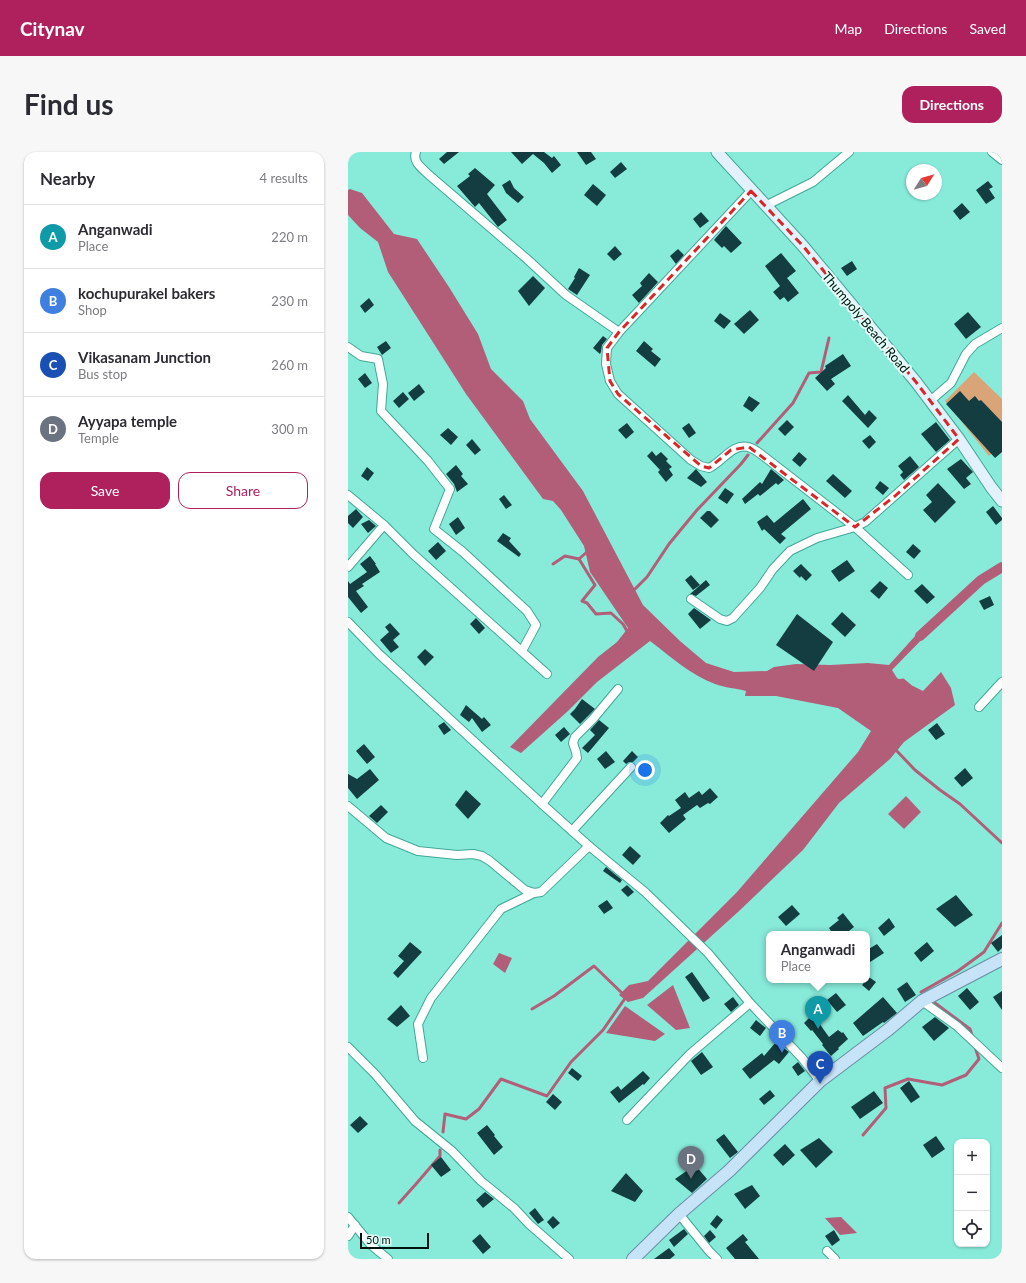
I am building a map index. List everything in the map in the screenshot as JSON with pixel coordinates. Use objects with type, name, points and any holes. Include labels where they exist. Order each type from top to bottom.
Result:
[{"type":"main road","name":"Thumpoly Beach Road","points":[[717,152],[808,252],[916,382],[959,439],[1002,501]]},
{"type":"main road","points":[[633,1259],[679,1214],[729,1171],[820,1081],[889,1029],[922,1001],[1002,959]]},
{"type":"street","points":[[416,152],[414,156],[416,160],[429,175],[527,259],[566,295],[619,332]]},
{"type":"street","points":[[765,206],[813,182],[849,152]]},
{"type":"street","points":[[992,152],[1002,160]]},
{"type":"street","points":[[751,191],[619,332],[607,348],[606,364],[610,381],[618,394],[692,460],[701,466],[709,468],[716,465],[731,450],[741,446],[749,447],[762,455],[855,527],[908,575]]},
{"type":"street","points":[[930,401],[951,383],[966,354],[975,344],[1002,328]]},
{"type":"street","points":[[348,347],[361,356],[378,359],[384,384],[381,411],[428,461],[450,489],[434,529],[463,552],[527,611],[536,625],[522,651]]},
{"type":"street","points":[[691,599],[720,619],[727,621],[733,618],[760,588],[778,563],[790,551],[817,538],[855,527],[865,522],[959,439]]},
{"type":"street","points":[[348,495],[547,674]]},
{"type":"street","points":[[348,567],[384,526]]},
{"type":"street","points":[[348,622],[379,654],[542,804],[589,846],[645,892],[708,953],[750,1003],[802,1058],[820,1081]]},
{"type":"street","points":[[979,707],[1002,682]]},
{"type":"street","points":[[542,804],[577,758],[573,743],[575,738],[618,689]]},
{"type":"street","points":[[572,831],[631,767]]},
{"type":"street","points":[[348,806],[386,838],[418,851],[473,854],[482,856],[525,890],[534,893]]},
{"type":"street","points":[[423,1058],[418,1024],[431,998],[501,909],[534,893],[541,892],[589,846]]},
{"type":"street","points":[[922,1001],[957,1026],[1002,1068]]},
{"type":"street","points":[[627,1120],[690,1054],[750,1003]]},
{"type":"street","points":[[348,1047],[374,1074],[415,1122],[452,1151],[481,1181],[514,1208],[529,1224],[569,1259]]},
{"type":"street","points":[[679,1214],[717,1259]]},
{"type":"street","points":[[348,1217],[371,1245],[388,1259]]},
{"type":"street","points":[[348,1236],[355,1225]]},
{"type":"street","points":[[827,1251],[836,1259]]},
{"type":"highlighted area","points":[[751,191],[803,246],[916,382],[959,439],[895,496],[855,527],[749,447],[731,450],[709,468],[701,466],[618,394],[610,381],[607,348],[619,332]]},
{"type":"shaded area","points":[[350,189],[362,193],[394,234],[417,239],[478,334],[491,369],[523,401],[530,419],[583,491],[643,605],[680,641],[706,663],[734,672],[767,671],[774,667],[796,664],[830,665],[868,663],[889,665],[925,625],[932,629],[892,670],[897,678],[923,691],[941,672],[951,688],[955,705],[904,742],[890,759],[839,803],[803,850],[738,912],[643,998],[628,1002],[619,995],[629,985],[648,981],[737,892],[858,752],[871,731],[838,708],[776,696],[745,696],[746,691],[715,684],[689,671],[650,641],[597,682],[568,711],[521,753],[510,747],[598,657],[617,642],[628,628],[590,572],[584,546],[561,510],[553,501],[543,499],[466,394],[388,272],[378,242],[360,228],[348,215],[348,190]]},
{"type":"shaded area","points":[[974,372],[1002,399],[1002,442],[989,456],[945,401]]},
{"type":"shaded area","points":[[906,796],[921,812],[904,829],[888,814]]},
{"type":"shaded area","points":[[499,953],[512,958],[505,973],[493,964]]},
{"type":"shaded area","points":[[673,985],[690,1028],[676,1030],[647,1005]]},
{"type":"shaded area","points":[[625,1006],[665,1034],[655,1041],[606,1033]]},
{"type":"shaded area","points":[[841,1217],[857,1233],[840,1235],[825,1218]]},
{"type":"building","points":[[447,152],[459,152],[444,164],[439,159]]},
{"type":"building","points":[[511,152],[544,152],[552,158],[554,156],[561,165],[552,173],[544,163],[533,154],[522,164]]},
{"type":"building","points":[[577,152],[591,152],[596,159],[586,165]]},
{"type":"building","points":[[621,162],[627,169],[615,178],[610,172]]},
{"type":"building","points":[[475,168],[495,185],[487,194],[507,220],[498,227],[479,203],[475,207],[457,186],[470,176],[468,174]]},
{"type":"building","points":[[510,180],[514,188],[524,197],[518,203],[506,193],[502,185]]},
{"type":"building","points":[[988,181],[993,187],[989,189],[995,198],[986,204],[976,190]]},
{"type":"building","points":[[593,184],[606,195],[597,206],[584,195]]},
{"type":"building","points":[[962,203],[970,212],[960,220],[953,211]]},
{"type":"building","points":[[701,212],[709,221],[700,228],[693,219]]},
{"type":"building","points":[[726,226],[742,243],[731,253],[724,246],[722,248],[714,240]]},
{"type":"building","points":[[615,246],[622,254],[614,261],[607,254]]},
{"type":"building","points":[[678,249],[684,255],[676,264],[670,256]]},
{"type":"building","points":[[781,253],[796,271],[787,278],[799,293],[788,302],[784,297],[780,300],[773,292],[780,286],[765,266]]},
{"type":"building","points":[[852,261],[857,269],[847,276],[841,268]]},
{"type":"building","points":[[579,268],[590,275],[577,295],[568,289]]},
{"type":"building","points":[[649,273],[658,282],[639,303],[632,295],[642,286],[640,283]]},
{"type":"building","points":[[533,276],[545,288],[529,306],[518,291]]},
{"type":"building","points":[[369,298],[374,305],[365,313],[360,306]]},
{"type":"building","points":[[750,310],[759,320],[744,334],[734,324]]},
{"type":"building","points":[[968,312],[981,327],[966,339],[954,324]]},
{"type":"building","points":[[720,313],[731,321],[724,329],[714,321]]},
{"type":"building","points":[[603,336],[607,339],[602,345],[600,354],[593,348]]},
{"type":"building","points":[[386,341],[391,348],[382,355],[377,347]]},
{"type":"building","points":[[644,341],[653,349],[651,351],[661,359],[655,367],[636,351]]},
{"type":"building","points":[[843,354],[851,366],[831,379],[835,384],[827,391],[815,378],[826,368],[825,366]]},
{"type":"building","points":[[365,373],[372,383],[365,388],[358,379]]},
{"type":"building","points":[[419,384],[425,392],[414,401],[408,393]]},
{"type":"building","points":[[960,391],[969,401],[975,396],[979,401],[981,400],[1002,422],[1002,452],[995,458],[946,404]]},
{"type":"building","points":[[403,392],[409,399],[399,408],[393,401]]},
{"type":"building","points":[[848,395],[865,415],[869,410],[877,418],[868,428],[842,401]]},
{"type":"building","points":[[749,396],[760,403],[752,412],[743,406]]},
{"type":"building","points":[[787,420],[794,427],[785,436],[778,429]]},
{"type":"building","points":[[936,422],[950,440],[936,452],[921,434]]},
{"type":"building","points":[[627,423],[634,432],[626,439],[618,430]]},
{"type":"building","points":[[689,423],[696,433],[689,438],[682,428]]},
{"type":"building","points":[[448,428],[458,437],[451,445],[440,435]]},
{"type":"building","points":[[870,435],[876,442],[869,449],[862,441]]},
{"type":"building","points":[[472,439],[481,450],[475,455],[466,445]]},
{"type":"building","points":[[652,451],[656,456],[661,452],[668,459],[666,461],[672,467],[669,469],[673,475],[666,482],[658,472],[660,470],[647,456]]},
{"type":"building","points":[[799,452],[807,459],[800,467],[792,460]]},
{"type":"building","points":[[910,456],[919,467],[904,480],[900,475],[903,472],[898,466]]},
{"type":"building","points":[[961,459],[973,472],[966,478],[971,484],[964,489],[947,469]]},
{"type":"building","points":[[456,465],[463,474],[461,476],[468,484],[457,492],[454,484],[446,474]]},
{"type":"building","points":[[367,467],[374,473],[368,481],[361,476]]},
{"type":"building","points":[[696,469],[707,482],[701,487],[687,478]]},
{"type":"building","points":[[771,469],[784,480],[778,485],[776,483],[760,496],[758,494],[745,504],[742,499],[760,482],[762,484]]},
{"type":"building","points":[[833,474],[852,491],[845,498],[826,481]]},
{"type":"building","points":[[880,481],[889,488],[883,495],[875,488]]},
{"type":"building","points":[[938,483],[956,502],[935,523],[923,510],[932,502],[926,495]]},
{"type":"building","points":[[725,488],[734,494],[727,504],[718,498]]},
{"type":"building","points":[[504,495],[512,505],[506,509],[499,499]]},
{"type":"building","points":[[803,499],[811,509],[781,534],[786,538],[780,544],[764,529],[762,531],[757,522],[767,515],[774,523]]},
{"type":"building","points":[[993,506],[1002,518],[1002,520],[996,525],[986,512]]},
{"type":"building","points":[[356,509],[363,517],[353,528],[348,523],[348,516]]},
{"type":"building","points":[[707,511],[710,511],[719,520],[711,528],[700,518]]},
{"type":"building","points":[[458,517],[465,528],[456,535],[449,524]]},
{"type":"building","points":[[369,520],[376,526],[368,533],[361,524]]},
{"type":"building","points":[[503,533],[511,538],[509,541],[521,554],[519,557],[497,541]]},
{"type":"building","points":[[438,542],[446,551],[436,560],[428,551]]},
{"type":"building","points":[[913,544],[921,551],[914,559],[906,552]]},
{"type":"building","points":[[370,556],[380,572],[362,584],[364,586],[356,591],[368,607],[361,613],[348,597],[348,581],[350,584],[367,572],[360,564]]},
{"type":"building","points":[[847,560],[855,571],[839,582],[831,571]]},
{"type":"building","points":[[801,564],[812,575],[806,581],[801,576],[800,578],[793,571]]},
{"type":"building","points":[[691,575],[700,585],[693,590],[685,580]]},
{"type":"building","points":[[706,580],[710,585],[696,596],[690,594]]},
{"type":"building","points":[[880,581],[888,588],[879,599],[870,591]]},
{"type":"building","points":[[922,584],[935,597],[927,604],[914,591]]},
{"type":"building","points":[[990,596],[994,605],[984,610],[979,601]]},
{"type":"building","points":[[694,608],[711,620],[700,629],[688,614]]},
{"type":"building","points":[[842,612],[856,625],[845,637],[831,624]]},
{"type":"building","points":[[797,614],[833,642],[814,671],[776,645]]},
{"type":"building","points":[[476,618],[485,628],[479,634],[470,624]]},
{"type":"building","points":[[390,623],[400,634],[393,640],[399,647],[391,653],[380,640],[389,632],[385,627]]},
{"type":"building","points":[[425,649],[434,657],[425,666],[417,657]]},
{"type":"building","points":[[582,699],[595,709],[580,724],[570,714]]},
{"type":"building","points":[[466,705],[482,719],[484,717],[491,725],[482,732],[472,718],[469,722],[460,715]]},
{"type":"building","points":[[599,720],[609,728],[588,753],[582,748],[595,735],[590,730]]},
{"type":"building","points":[[444,722],[451,730],[444,735],[438,726]]},
{"type":"building","points":[[937,723],[945,734],[936,740],[928,730]]},
{"type":"building","points":[[564,727],[570,734],[561,742],[555,735]]},
{"type":"building","points":[[364,744],[375,757],[367,764],[356,751]]},
{"type":"building","points":[[606,751],[615,762],[605,769],[597,759]]},
{"type":"building","points":[[632,751],[638,757],[633,762],[626,764],[623,761]]},
{"type":"building","points":[[965,768],[973,778],[962,787],[954,778]]},
{"type":"building","points":[[370,769],[379,780],[357,799],[348,788],[348,774],[357,779]]},
{"type":"building","points":[[710,788],[718,797],[710,804],[708,803],[700,808],[697,805],[683,815],[686,819],[669,833],[660,823],[668,815],[669,816],[681,808],[675,800],[685,792],[689,798],[699,791],[702,795]]},
{"type":"building","points":[[466,790],[481,804],[468,819],[455,805]]},
{"type":"building","points":[[381,805],[388,812],[377,823],[369,816]]},
{"type":"building","points":[[630,846],[641,856],[633,865],[622,855]]},
{"type":"building","points":[[606,867],[622,880],[620,883],[603,871]]},
{"type":"building","points":[[627,885],[634,892],[628,897],[621,890]]},
{"type":"building","points":[[956,895],[973,915],[955,927],[936,909]]},
{"type":"building","points":[[607,900],[613,908],[604,914],[598,906]]},
{"type":"building","points":[[792,905],[800,914],[786,926],[778,917]]},
{"type":"building","points":[[843,913],[854,927],[849,931],[831,931],[829,928],[839,920],[837,918]]},
{"type":"building","points":[[889,918],[895,927],[884,936],[878,928]]},
{"type":"building","points":[[1002,935],[1002,948],[998,952],[991,943]]},
{"type":"building","points":[[410,942],[422,952],[398,978],[393,973],[404,961],[398,956]]},
{"type":"building","points":[[927,942],[934,951],[921,962],[914,953]]},
{"type":"building","points":[[877,944],[884,953],[870,962],[870,948]]},
{"type":"building","points":[[692,972],[710,998],[703,1002],[685,977]]},
{"type":"building","points":[[870,978],[876,982],[869,991],[862,985],[864,983],[870,983]]},
{"type":"building","points":[[907,982],[916,995],[905,1002],[897,989]]},
{"type":"building","points":[[967,988],[979,1002],[970,1010],[958,996]]},
{"type":"building","points":[[1002,991],[1002,1010],[993,997]]},
{"type":"building","points":[[836,993],[846,1005],[837,1012],[827,1000]]},
{"type":"building","points":[[733,997],[739,1005],[731,1012],[724,1004]]},
{"type":"building","points":[[883,997],[897,1013],[863,1036],[853,1023]]},
{"type":"building","points":[[401,1005],[410,1016],[397,1027],[387,1019]]},
{"type":"building","points":[[815,1012],[822,1020],[819,1023],[829,1037],[838,1030],[842,1033],[843,1032],[848,1039],[831,1056],[812,1030],[811,1031],[804,1023]]},
{"type":"building","points":[[935,1017],[949,1028],[934,1041],[922,1027]]},
{"type":"building","points":[[756,1020],[766,1028],[760,1036],[750,1028]]},
{"type":"building","points":[[776,1042],[789,1052],[779,1064],[774,1060],[750,1079],[742,1069],[762,1053],[764,1056]]},
{"type":"building","points":[[702,1052],[713,1067],[701,1075],[691,1061]]},
{"type":"building","points":[[798,1062],[805,1071],[798,1076],[792,1067]]},
{"type":"building","points":[[572,1068],[582,1076],[578,1081],[568,1073]]},
{"type":"building","points":[[643,1071],[650,1078],[644,1085],[643,1084],[619,1103],[610,1092],[618,1086],[621,1090]]},
{"type":"building","points":[[909,1081],[920,1097],[911,1103],[900,1088]]},
{"type":"building","points":[[770,1090],[775,1096],[764,1105],[759,1099]]},
{"type":"building","points":[[874,1091],[883,1103],[860,1119],[851,1107]]},
{"type":"building","points":[[553,1094],[562,1102],[555,1110],[546,1102]]},
{"type":"building","points":[[360,1116],[368,1124],[358,1133],[350,1125]]},
{"type":"building","points":[[487,1125],[503,1147],[494,1155],[477,1133]]},
{"type":"building","points":[[724,1134],[738,1152],[730,1158],[716,1140]]},
{"type":"building","points":[[936,1136],[945,1149],[932,1158],[923,1145]]},
{"type":"building","points":[[819,1138],[833,1152],[816,1168],[800,1150]]},
{"type":"building","points":[[785,1144],[795,1155],[783,1166],[773,1155]]},
{"type":"building","points":[[441,1157],[451,1170],[441,1177],[431,1165]]},
{"type":"building","points":[[695,1165],[707,1179],[692,1193],[675,1179]]},
{"type":"building","points":[[626,1173],[643,1191],[635,1202],[611,1191]]},
{"type":"building","points":[[752,1185],[760,1196],[745,1209],[734,1194]]},
{"type":"building","points":[[485,1192],[494,1199],[483,1208],[476,1200]]},
{"type":"building","points":[[535,1208],[544,1220],[538,1224],[529,1213]]},
{"type":"building","points":[[717,1215],[723,1220],[716,1229],[710,1224]]},
{"type":"building","points":[[553,1216],[560,1223],[553,1229],[547,1222]]},
{"type":"building","points":[[684,1229],[688,1234],[674,1247],[669,1240]]},
{"type":"building","points":[[710,1230],[716,1237],[709,1243],[704,1236]]},
{"type":"building","points":[[834,1230],[840,1240],[832,1246],[825,1236]]},
{"type":"building","points":[[480,1234],[491,1247],[483,1254],[472,1241]]},
{"type":"building","points":[[743,1234],[748,1240],[745,1242],[759,1259],[735,1259],[726,1248]]},
{"type":"building","points":[[669,1248],[675,1255],[670,1259],[654,1259]]},
{"type":"waterway","points":[[757,443],[793,403],[809,373],[821,372],[829,338]]},
{"type":"waterway","points":[[633,591],[647,577],[669,544],[697,510],[748,455]]},
{"type":"waterway","points":[[553,564],[565,556],[579,559],[588,551]]},
{"type":"waterway","points":[[579,559],[595,585],[582,601],[587,603],[596,614],[611,613],[623,624],[628,633]]},
{"type":"waterway","points":[[920,636],[981,580],[1002,567]]},
{"type":"waterway","points":[[897,681],[903,680],[910,686]]},
{"type":"waterway","points":[[895,749],[915,770],[960,804],[1002,843]]},
{"type":"waterway","points":[[921,992],[958,971],[984,952],[1002,923]]},
{"type":"waterway","points":[[532,1009],[554,996],[594,966],[624,995]]},
{"type":"waterway","points":[[443,1132],[445,1114],[466,1119],[479,1109],[501,1079],[547,1096],[571,1062],[603,1030],[626,997]]},
{"type":"waterway","points":[[935,1003],[970,1029],[973,1038]]},
{"type":"waterway","points":[[863,1135],[886,1108],[885,1088],[908,1079],[942,1085],[966,1075],[979,1059],[975,1047]]},
{"type":"waterway","points":[[399,1203],[440,1156],[440,1150]]},
{"type":"place","name":"Anganwadi","points":[[818,1029]]},
{"type":"place","name":"kochupurakel bakers","points":[[782,1053]]},
{"type":"place","name":"Vikasanam Junction","points":[[820,1084]]},
{"type":"place","name":"Ayyapa temple","points":[[691,1179]]}]
